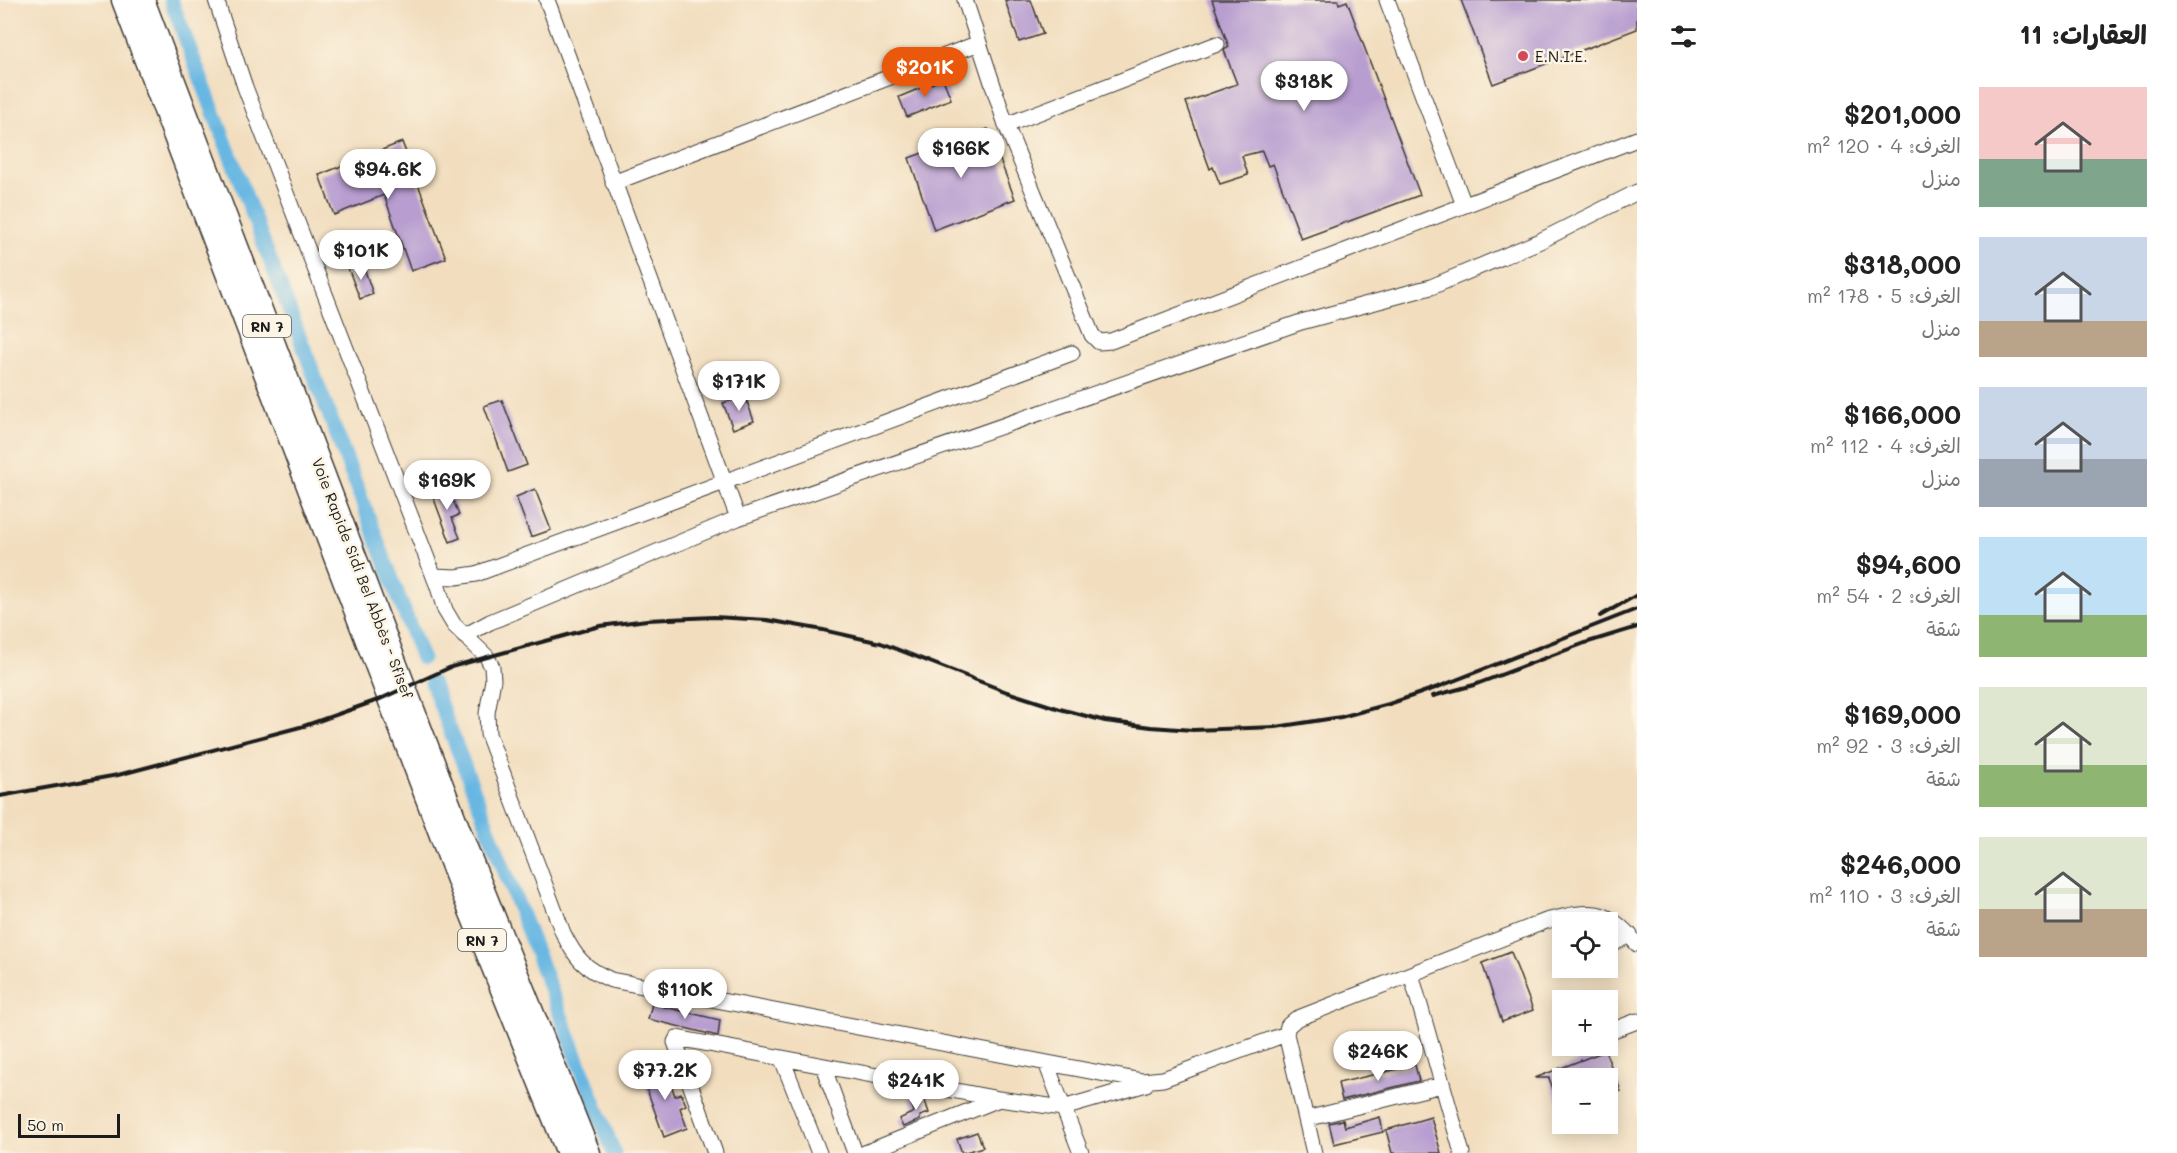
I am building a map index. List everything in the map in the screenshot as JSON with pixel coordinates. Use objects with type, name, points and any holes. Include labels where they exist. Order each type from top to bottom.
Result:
[{"type":"highway","name":"Voie Rapide Sidi Bel Abbès - Sfisef","points":[[123,0],[463,893],[568,1153]]},
{"type":"highway","name":"Voie Rapide Sidi Bel Abbès - Sfisef","points":[[143,0],[462,838],[589,1153]]},
{"type":"street","points":[[216,0],[245,87],[434,576],[445,610],[454,625],[487,657],[492,667],[493,680],[487,713],[488,734],[563,933],[573,952],[584,965],[611,980],[1142,1081],[1163,1079]]},
{"type":"street","points":[[547,0],[738,518]]},
{"type":"street","points":[[965,0],[1006,125],[1092,335],[1099,342],[1111,341],[1637,139]]},
{"type":"street","points":[[1387,0],[1464,205]]},
{"type":"street","points":[[613,183],[980,43]]},
{"type":"street","points":[[1006,125],[1217,44]]},
{"type":"street","points":[[464,636],[490,622],[738,518],[1301,322],[1431,287],[1540,241],[1637,192]]},
{"type":"street","points":[[434,576],[456,577],[476,574],[1072,353]]},
{"type":"street","points":[[1314,1153],[1286,1034],[1288,1026],[1296,1019],[1546,921],[1592,912],[1608,916],[1634,939]]},
{"type":"street","points":[[1618,943],[1634,939]]},
{"type":"street","points":[[1411,974],[1462,1153]]},
{"type":"street","points":[[1618,1028],[1637,1021]]},
{"type":"street","points":[[715,1153],[675,1042],[676,1039],[682,1038],[999,1100],[1063,1108],[1163,1079],[1286,1034]]},
{"type":"street","points":[[782,1059],[819,1153]]},
{"type":"street","points":[[1046,1063],[1081,1153]]},
{"type":"street","points":[[823,1066],[855,1153]]},
{"type":"street","points":[[1306,1119],[1442,1085]]},
{"type":"street","points":[[865,1153],[999,1100]]},
{"type":"building","points":[[1005,0],[1031,0],[1043,34],[1019,42]]},
{"type":"building","points":[[1212,0],[1338,0],[1339,4],[1347,1],[1420,195],[1301,239],[1273,164],[1268,166],[1262,151],[1242,156],[1248,175],[1220,184],[1213,167],[1210,169],[1186,102],[1237,84],[1224,50],[1229,47]]},
{"type":"building","name":"E.N.I.E.","points":[[1461,0],[1637,0],[1637,29],[1493,84]]},
{"type":"building","points":[[943,79],[951,99],[907,117],[899,97]]},
{"type":"building","points":[[988,129],[1015,199],[934,230],[909,158]]},
{"type":"building","points":[[402,142],[446,258],[411,271],[384,195],[334,215],[319,175]]},
{"type":"building","points":[[362,262],[373,294],[360,299],[348,268]]},
{"type":"building","points":[[745,396],[754,421],[733,429],[723,403]]},
{"type":"building","points":[[502,400],[527,465],[508,472],[484,406]]},
{"type":"building","points":[[447,485],[459,515],[452,518],[460,538],[450,542],[431,491]]},
{"type":"building","points":[[535,489],[551,530],[531,537],[516,497]]},
{"type":"building","points":[[1511,952],[1533,1010],[1502,1022],[1482,963]]},
{"type":"building","points":[[652,1004],[720,1020],[718,1036],[648,1019]]},
{"type":"building","points":[[1592,1056],[1607,1056],[1612,1068],[1561,1068]]},
{"type":"building","points":[[664,1064],[675,1096],[681,1093],[686,1105],[680,1108],[687,1128],[664,1137],[641,1073]]},
{"type":"building","points":[[1415,1065],[1419,1081],[1342,1100],[1338,1083]]},
{"type":"building","points":[[1552,1071],[1552,1086],[1549,1078],[1535,1078]]},
{"type":"building","points":[[923,1095],[929,1113],[920,1116],[920,1120],[903,1127],[899,1119],[914,1112],[910,1099]]},
{"type":"building","points":[[1380,1117],[1383,1132],[1334,1144],[1329,1123],[1343,1120],[1345,1127]]},
{"type":"building","points":[[1431,1117],[1441,1153],[1392,1153],[1386,1130]]},
{"type":"building","points":[[977,1132],[983,1147],[962,1153],[957,1139]]},
{"type":"waterway","points":[[171,0],[422,658]]},
{"type":"waterway","points":[[432,683],[614,1153]]},
{"type":"railway","points":[[1600,616],[1637,595]]},
{"type":"railway","points":[[0,796],[118,775],[304,726],[378,700],[451,667],[600,626],[647,620],[714,617],[767,620],[823,630],[881,643],[1007,692],[1060,709],[1105,721],[1193,730],[1276,727],[1341,717],[1389,704],[1637,609]]},
{"type":"railway","points":[[1433,696],[1474,685],[1585,643],[1637,627]]},
{"type":"place","name":"E.N.I.E.","points":[[1523,56]]}]
